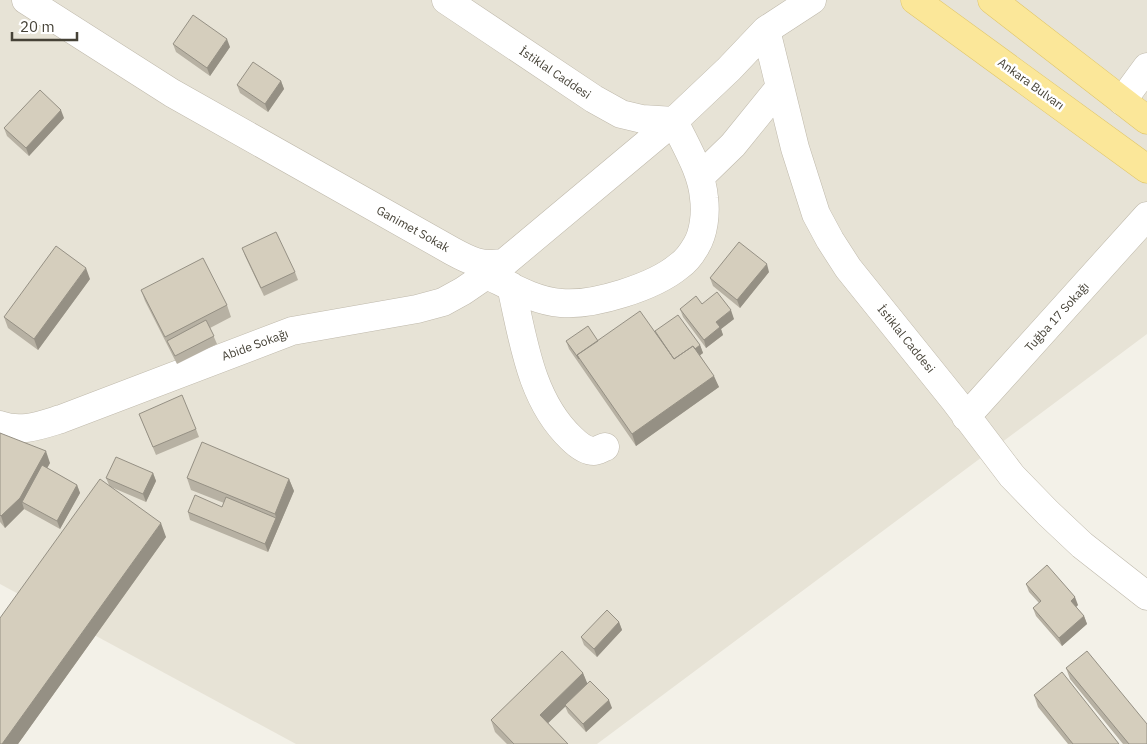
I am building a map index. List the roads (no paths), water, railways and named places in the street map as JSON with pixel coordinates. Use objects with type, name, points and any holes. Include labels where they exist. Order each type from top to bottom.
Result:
[{"type":"main road","name":"Ankara Bulvarı","points":[[915,0],[1147,169]]},
{"type":"main road","points":[[992,0],[1147,120]]},
{"type":"street","name":"Ganimet Sokak","points":[[26,0],[172,93],[452,251],[472,262],[487,265],[501,275]]},
{"type":"street","name":"İstiklal Caddesi","points":[[446,0],[594,99],[622,114],[642,119],[674,121]]},
{"type":"street","points":[[501,275],[674,121],[729,69],[766,30],[784,0]]},
{"type":"street","points":[[766,30],[812,0]]},
{"type":"street","name":"İstiklal Caddesi","points":[[766,30],[806,185],[816,214],[848,268],[1012,476],[1048,514],[1082,545],[1143,593]]},
{"type":"street","points":[[1122,101],[1147,67]]},
{"type":"street","points":[[700,177],[734,145],[780,87]]},
{"type":"street","points":[[501,275],[537,298],[560,303],[588,303],[623,293],[657,279],[679,266],[696,246],[703,229],[704,199],[700,177],[674,121]]},
{"type":"street","name":"Tuğba 17 Sokağı","points":[[966,417],[1147,216]]},
{"type":"street","points":[[501,275],[543,401],[564,432],[579,446],[593,451],[605,447]]},
{"type":"street","name":"Abide Sokağı","points":[[3,426],[20,429],[61,419],[292,331],[417,309],[443,302],[463,291],[501,275]]}]
